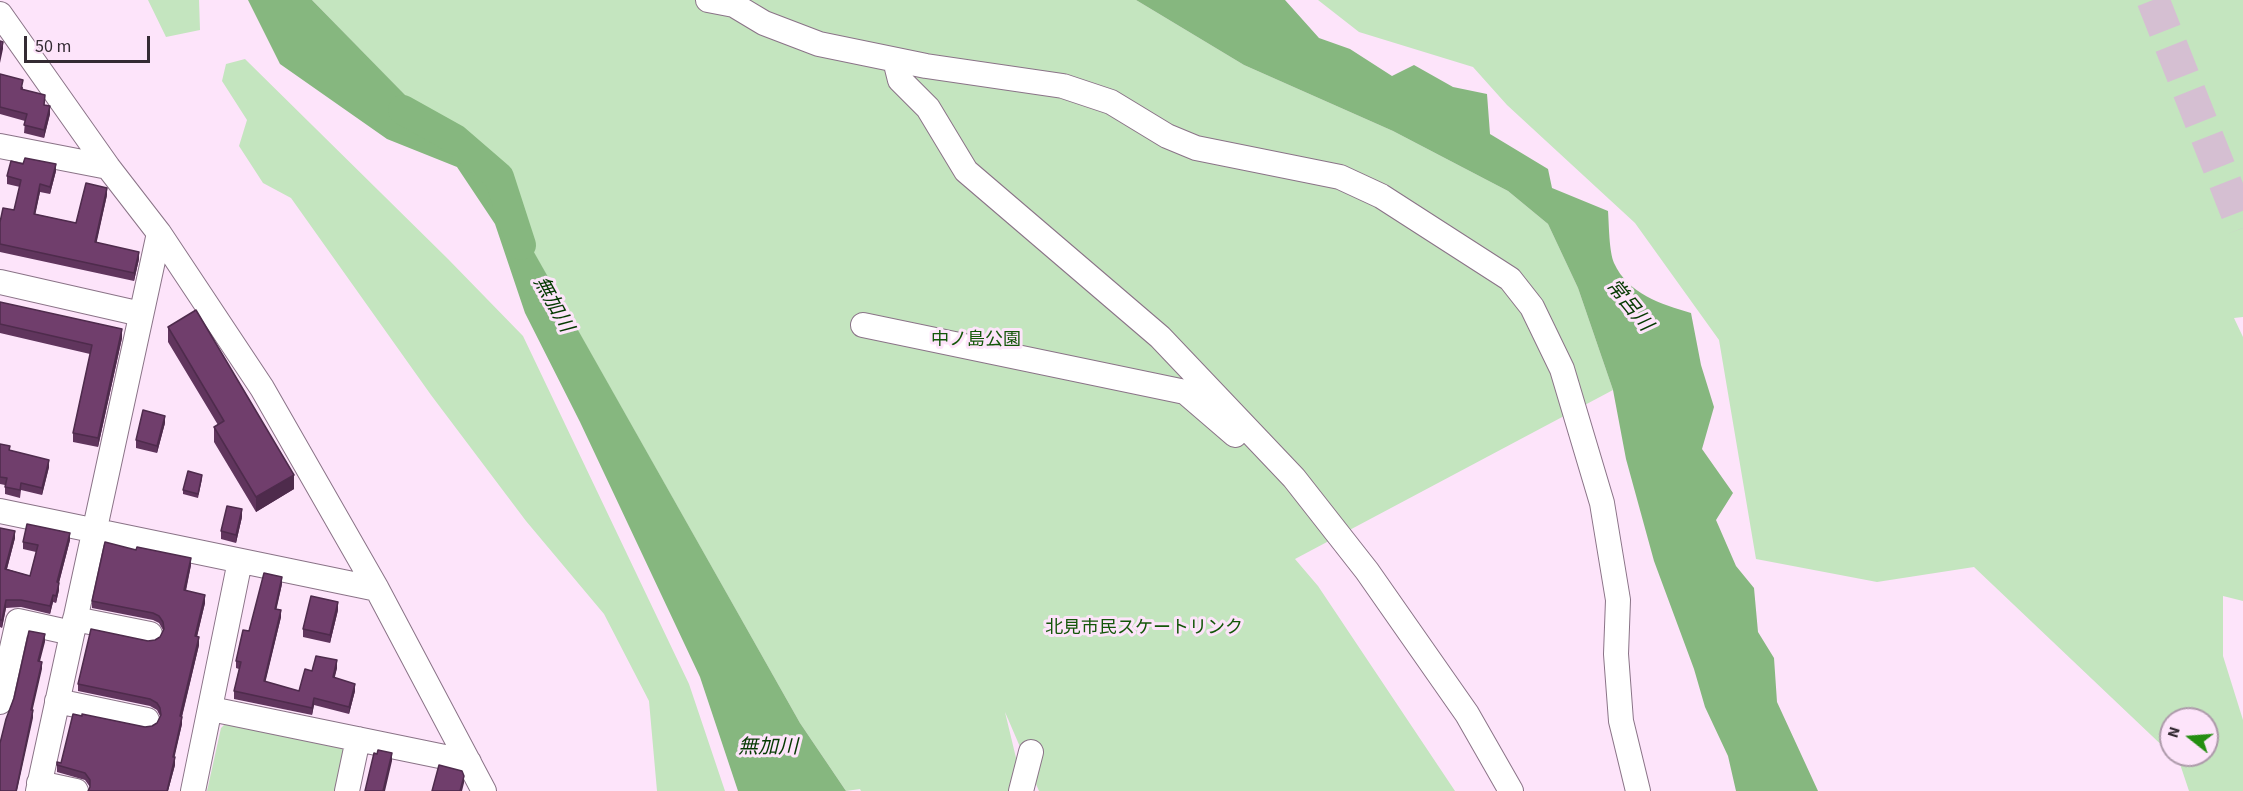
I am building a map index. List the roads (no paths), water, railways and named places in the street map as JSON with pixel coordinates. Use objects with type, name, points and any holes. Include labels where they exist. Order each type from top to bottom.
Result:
[{"type":"street","points":[[708,0],[734,5],[764,23],[819,44],[895,60],[1063,86],[1111,102],[1167,136],[1196,148],[1340,177],[1381,196],[1510,279],[1532,307],[1562,369],[1602,503],[1618,600],[1616,654],[1621,721],[1638,791]]},
{"type":"street","points":[[0,14],[108,167],[159,233],[262,388],[377,589],[484,791]]},
{"type":"street","points":[[895,60],[900,80],[928,108],[966,171],[1160,337],[1294,478],[1367,571],[1467,714],[1511,791]]},
{"type":"street","points":[[0,146],[108,167]]},
{"type":"street","points":[[76,791],[38,787],[159,233]]},
{"type":"street","points":[[0,282],[141,314]]},
{"type":"street","points":[[862,325],[1185,392],[1256,453],[1277,460]]},
{"type":"street","points":[[0,511],[377,589]]},
{"type":"street","points":[[194,791],[240,561]]},
{"type":"street","points":[[0,702],[18,621],[150,634]]},
{"type":"street","points":[[57,701],[147,720]]},
{"type":"street","points":[[211,709],[469,762]]},
{"type":"street","points":[[347,791],[358,739]]},
{"type":"street","points":[[1022,791],[1032,752]]},
{"type":"water","name":"無加川","points":[[248,0],[312,0],[500,192],[800,723],[846,791],[738,791],[700,677],[580,422],[525,313],[495,224],[457,167],[387,139],[280,64]]},
{"type":"water","name":"常呂川","points":[[1136,0],[1285,0],[1319,38],[1350,49],[1392,76],[1414,65],[1453,87],[1487,94],[1490,134],[1548,169],[1552,188],[1608,211],[1611,252],[1620,274],[1646,296],[1691,313],[1701,365],[1714,407],[1702,449],[1733,493],[1716,520],[1736,566],[1754,588],[1758,632],[1774,658],[1777,702],[1818,791],[1736,791],[1728,756],[1705,707],[1694,669],[1654,561],[1626,459],[1613,390],[1578,288],[1548,224],[1508,191],[1393,131],[1244,65]]},
{"type":"waterway","name":"無加川","points":[[403,110],[455,139],[499,177],[521,245]]},
{"type":"tunnel","points":[[2153,0],[2243,228]]},
{"type":"park label","name":"中ノ島公園","points":[[976,341]]},
{"type":"park label","name":"北見市民スケートリンク","points":[[1144,629]]}]
